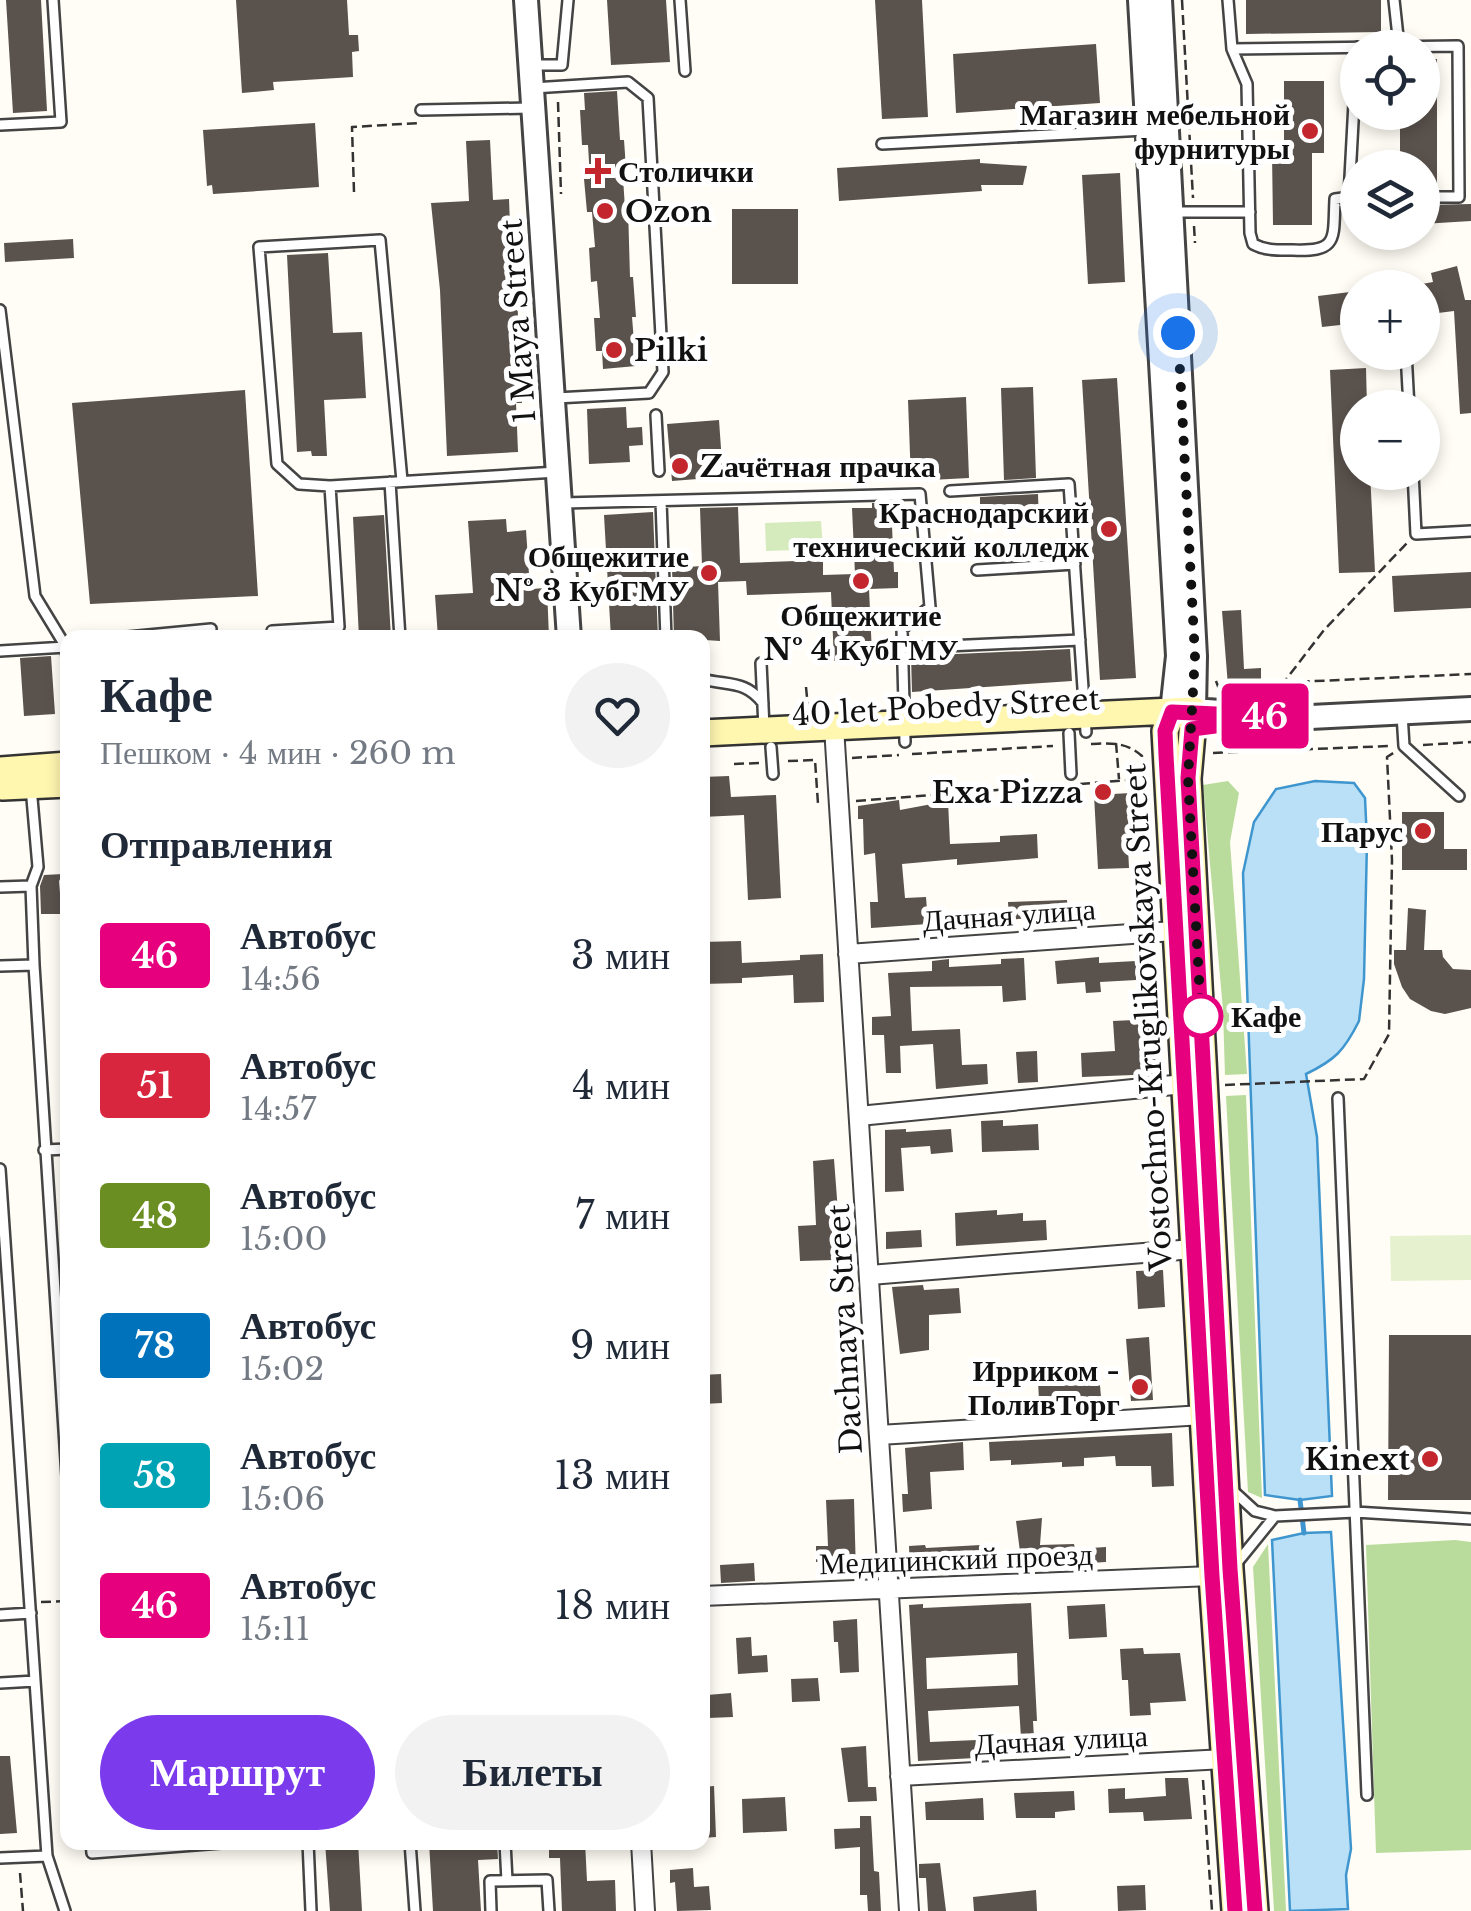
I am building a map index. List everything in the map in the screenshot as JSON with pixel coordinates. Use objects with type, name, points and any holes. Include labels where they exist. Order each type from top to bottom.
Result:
[{"type":"main road","points":[[710,735],[769,746],[830,748],[905,734],[1077,732],[1181,721]]},
{"type":"main road","name":"Vostochno-Kruglikovskaya Street","points":[[1181,721],[1174,932],[1203,1416],[1221,1572]]},
{"type":"main road","name":"Vostochno-Kruglikovskaya Street","points":[[1181,721],[1188,778],[1226,1483],[1221,1572],[1225,1759],[1235,1911]]},
{"type":"main road","name":"40 let Pobedy Street","points":[[710,750],[769,746]]},
{"type":"main road","points":[[0,787],[60,767]]},
{"type":"main road","points":[[0,770],[60,782]]},
{"type":"main road","points":[[1221,1572],[1255,1911]]},
{"type":"street","name":"1 Maya Street","points":[[526,0],[568,630]]},
{"type":"street","name":"Vostochno-Kruglikovskaya Street","points":[[1140,0],[1157,130],[1162,213],[1181,721]]},
{"type":"street","name":"Vostochno-Kruglikovskaya Street","points":[[1157,130],[1160,0]]},
{"type":"street","points":[[1181,721],[1471,709]]},
{"type":"street","name":"Dachnaya Street","points":[[830,748],[838,802],[860,1116],[909,1911]]},
{"type":"street","name":"Дачная улица","points":[[848,954],[1174,932]]},
{"type":"street","points":[[860,1116],[1184,1084]]},
{"type":"street","points":[[870,1274],[1193,1249]]},
{"type":"street","points":[[879,1435],[1203,1416]]},
{"type":"street","name":"Медицинский проезд","points":[[710,1596],[1221,1572]]},
{"type":"street","name":"Дачная улица","points":[[900,1776],[1225,1759]]},
{"type":"street","points":[[641,1850],[645,1911]]},
{"type":"lane","points":[[0,125],[61,122],[54,0]]},
{"type":"lane","points":[[532,87],[562,65],[568,0]]},
{"type":"lane","points":[[680,0],[685,71]]},
{"type":"lane","points":[[1228,0],[1232,49],[1247,84],[1253,244],[1262,249],[1318,251],[1327,246],[1333,235],[1334,199],[1340,198]]},
{"type":"lane","points":[[1394,0],[1397,30]]},
{"type":"lane","points":[[1440,46],[1458,46],[1459,197],[1440,197]]},
{"type":"lane","points":[[1232,49],[1340,47]]},
{"type":"lane","points":[[420,110],[532,87],[628,82],[648,98],[663,372],[648,393],[553,398]]},
{"type":"lane","points":[[882,144],[1157,130]]},
{"type":"lane","points":[[1162,213],[1250,212]]},
{"type":"lane","points":[[402,481],[380,240],[259,247],[276,464],[298,484],[330,486],[558,472]]},
{"type":"lane","points":[[0,310],[35,596],[60,637]]},
{"type":"lane","points":[[656,415],[658,472]]},
{"type":"lane","points":[[390,482],[399,630]]},
{"type":"lane","points":[[950,490],[1069,484],[1080,640],[1077,732],[1071,774]]},
{"type":"lane","points":[[288,630],[338,627],[330,486]]},
{"type":"lane","points":[[1413,490],[1416,534],[1471,531]]},
{"type":"lane","points":[[560,504],[920,494],[930,606],[902,629],[905,734]]},
{"type":"lane","points":[[661,501],[666,630]]},
{"type":"lane","points":[[977,570],[1075,564]]},
{"type":"lane","points":[[200,630],[211,629]]},
{"type":"lane","points":[[902,648],[1080,640]]},
{"type":"lane","points":[[0,651],[60,647]]},
{"type":"lane","points":[[761,662],[762,703],[773,774]]},
{"type":"lane","points":[[710,681],[738,684],[752,690],[762,703]]},
{"type":"lane","points":[[1402,712],[1404,746],[1459,796]]},
{"type":"lane","points":[[30,776],[38,868],[31,886],[34,965],[60,1378]]},
{"type":"lane","points":[[0,887],[31,886]]},
{"type":"lane","points":[[0,966],[34,965]]},
{"type":"lane","points":[[1338,1098],[1367,1796]]},
{"type":"lane","points":[[44,1150],[60,1149]]},
{"type":"lane","points":[[0,1169],[48,1856],[65,1911]]},
{"type":"lane","points":[[0,1374],[14,1373]]},
{"type":"lane","points":[[1226,1483],[1255,1512],[1276,1516],[1355,1512],[1471,1519]]},
{"type":"lane","points":[[1221,1572],[1276,1516]]},
{"type":"lane","points":[[0,1615],[30,1608]]},
{"type":"lane","points":[[0,1682],[35,1680]]},
{"type":"lane","points":[[92,1850],[120,1850]]},
{"type":"lane","points":[[308,1850],[311,1911]]},
{"type":"lane","points":[[411,1850],[415,1911]]},
{"type":"lane","points":[[505,1850],[507,1880]]},
{"type":"lane","points":[[0,1858],[48,1856]]},
{"type":"lane","points":[[491,1911],[490,1881],[507,1880],[547,1880],[549,1911]]},
{"type":"path","points":[[352,127],[354,192]]},
{"type":"path","points":[[1280,687],[1324,630],[1416,534]]},
{"type":"path","points":[[1218,689],[1471,674]]},
{"type":"path","points":[[806,687],[808,720]]},
{"type":"path","points":[[734,764],[769,746],[830,748],[1077,732],[1131,746],[1142,756],[1144,779],[1082,784]]},
{"type":"path","points":[[1210,754],[1471,742]]},
{"type":"path","points":[[1116,743],[1120,781]]},
{"type":"path","points":[[1216,1085],[1364,1079],[1389,1034],[1392,860],[1387,758],[1404,746]]},
{"type":"path","points":[[830,748],[818,804],[1063,785]]},
{"type":"path","points":[[30,1608],[60,1602]]},
{"type":"path","points":[[19,1857],[23,1911]]},
{"type":"green space","points":[[821,521],[823,549],[766,551],[765,523]]},
{"type":"green space","points":[[1228,781],[1239,793],[1230,842],[1247,1074],[1225,1075],[1203,785]]},
{"type":"green space","points":[[1246,1095],[1262,1498],[1248,1492],[1226,1096]]},
{"type":"green space","points":[[1471,1235],[1471,1280],[1391,1281],[1390,1236]]},
{"type":"green space","points":[[1471,1542],[1471,1850],[1376,1853],[1366,1545]]},
{"type":"green space","points":[[1268,1544],[1286,1911],[1274,1911],[1253,1567]]},
{"type":"water","points":[[1315,781],[1354,783],[1365,798],[1367,841],[1364,979],[1359,1021],[1338,1054],[1306,1074],[1317,1137],[1332,1496],[1300,1500],[1265,1495],[1243,873],[1254,822],[1276,789]]},
{"type":"water","points":[[1331,1532],[1351,1849],[1346,1875],[1348,1909],[1290,1911],[1272,1540]]},
{"type":"building","points":[[6,0],[41,0],[47,111],[13,113]]},
{"type":"building","points":[[236,0],[347,0],[349,35],[358,35],[359,51],[352,52],[353,77],[273,82],[274,90],[242,93]]},
{"type":"building","points":[[607,0],[666,0],[670,62],[611,65]]},
{"type":"building","points":[[875,0],[922,0],[928,117],[882,119]]},
{"type":"building","points":[[1246,0],[1381,0],[1381,30],[1246,34]]},
{"type":"building","points":[[1096,44],[1100,103],[956,113],[953,54]]},
{"type":"building","points":[[1284,81],[1324,81],[1324,153],[1312,153],[1312,225],[1273,225],[1272,153],[1284,153]]},
{"type":"building","points":[[617,91],[620,140],[624,140],[625,154],[623,178],[636,317],[632,317],[636,366],[603,369],[602,351],[596,351],[594,318],[600,318],[597,281],[591,282],[589,248],[595,247],[584,179],[590,179],[588,145],[582,145],[580,110],[585,110],[584,93]]},
{"type":"building","points":[[315,123],[319,187],[213,194],[212,185],[207,186],[203,130]]},
{"type":"building","points":[[1400,130],[1437,130],[1437,150],[1400,150]]},
{"type":"building","points":[[490,140],[493,200],[509,199],[511,251],[515,251],[522,403],[516,403],[518,452],[447,456],[440,290],[431,203],[469,201],[466,141]]},
{"type":"building","points":[[980,159],[980,163],[1027,166],[1023,185],[981,185],[982,191],[839,201],[837,168]]},
{"type":"building","points":[[1120,173],[1125,282],[1088,284],[1082,175]]},
{"type":"building","points":[[1471,204],[1471,221],[1440,223],[1440,205]]},
{"type":"building","points":[[732,209],[798,209],[798,284],[732,284]]},
{"type":"building","points":[[73,239],[74,258],[5,262],[4,243]]},
{"type":"building","points":[[328,253],[333,333],[362,332],[366,398],[324,400],[327,456],[312,456],[311,451],[297,452],[287,255]]},
{"type":"building","points":[[1457,266],[1465,300],[1471,300],[1471,413],[1460,414],[1454,311],[1440,313],[1440,271]]},
{"type":"building","points":[[1340,293],[1340,325],[1322,327],[1318,296]]},
{"type":"building","points":[[1330,370],[1366,370],[1367,390],[1340,390],[1340,490],[1371,490],[1375,572],[1339,573]]},
{"type":"building","name":"Краснодарский технический колледж","points":[[1117,378],[1136,678],[1100,680],[1082,380]]},
{"type":"building","points":[[1033,387],[1036,478],[1004,480],[1001,388]]},
{"type":"building","points":[[245,390],[258,596],[90,604],[72,403]]},
{"type":"building","points":[[966,397],[969,478],[911,481],[908,400]]},
{"type":"building","points":[[626,407],[627,428],[642,427],[643,445],[629,446],[630,462],[589,464],[587,409]]},
{"type":"building","points":[[719,420],[723,477],[672,481],[667,424]]},
{"type":"building","points":[[1038,494],[1039,523],[980,523],[980,497]]},
{"type":"building","points":[[872,503],[891,503],[898,588],[869,589],[872,654],[851,654],[852,660],[834,661],[831,592],[747,595],[746,581],[718,582],[720,641],[710,640],[710,630],[674,630],[672,568],[702,566],[700,508],[738,507],[740,563],[823,560],[823,575],[855,574],[852,508],[872,508]]},
{"type":"building","points":[[653,512],[658,630],[611,630],[604,515]]},
{"type":"building","points":[[384,515],[391,630],[359,630],[353,517]]},
{"type":"building","points":[[506,519],[507,532],[526,530],[530,589],[547,588],[549,630],[437,630],[435,595],[473,593],[468,521]]},
{"type":"building","points":[[1471,572],[1471,608],[1394,612],[1392,576]]},
{"type":"building","points":[[1241,610],[1244,669],[1261,668],[1261,686],[1228,686],[1222,611]]},
{"type":"building","points":[[1070,649],[1072,681],[912,692],[911,656]]},
{"type":"building","points":[[51,656],[55,714],[24,716],[20,658]]},
{"type":"building","points":[[729,776],[731,797],[776,795],[781,898],[748,900],[744,815],[710,817],[710,777]]},
{"type":"building","points":[[1131,793],[1133,847],[1128,848],[1129,868],[1098,869],[1094,795]]},
{"type":"building","points":[[899,800],[900,810],[948,801],[950,844],[1000,842],[1000,836],[1037,834],[1038,858],[957,865],[957,859],[902,864],[905,898],[926,897],[928,924],[871,928],[870,902],[878,902],[875,853],[864,855],[863,819],[858,819],[858,806]]},
{"type":"building","name":"Парус","points":[[1402,812],[1444,812],[1444,849],[1467,849],[1467,870],[1402,870]]},
{"type":"building","points":[[60,874],[60,914],[41,914],[40,886],[44,875]]},
{"type":"building","points":[[1067,900],[1068,914],[1009,920],[1008,902]]},
{"type":"building","points":[[1408,908],[1426,910],[1424,950],[1442,950],[1453,969],[1471,970],[1471,1008],[1445,1014],[1431,1011],[1410,999],[1402,987],[1394,950],[1406,950]]},
{"type":"building","points":[[741,941],[742,963],[800,960],[800,955],[823,954],[824,1002],[794,1003],[793,975],[710,984],[710,942]]},
{"type":"building","points":[[1099,957],[1099,963],[1136,961],[1136,980],[1100,982],[1101,992],[1086,993],[1085,982],[1057,984],[1055,961]]},
{"type":"building","points":[[1024,958],[1026,1000],[1003,1002],[1002,986],[910,987],[912,1031],[960,1029],[962,1065],[987,1064],[988,1084],[936,1089],[933,1044],[900,1046],[901,1073],[886,1073],[884,1035],[872,1035],[872,1017],[891,1016],[888,973],[932,971],[932,961],[949,959],[949,967],[1001,964],[1001,959]]},
{"type":"building","points":[[1155,1019],[1158,1074],[1082,1077],[1081,1053],[1115,1051],[1113,1021]]},
{"type":"building","points":[[1037,1051],[1038,1082],[1018,1083],[1016,1052]]},
{"type":"building","points":[[1003,1120],[1003,1126],[1038,1124],[1039,1150],[982,1152],[981,1121]]},
{"type":"building","points":[[951,1129],[953,1152],[931,1154],[930,1146],[901,1148],[904,1191],[885,1192],[885,1130]]},
{"type":"building","points":[[834,1159],[838,1212],[831,1212],[834,1260],[800,1261],[798,1226],[816,1225],[813,1161]]},
{"type":"building","points":[[997,1210],[997,1215],[1023,1213],[1023,1221],[1046,1220],[1047,1240],[956,1246],[955,1213]]},
{"type":"building","points":[[921,1230],[922,1247],[886,1249],[886,1232]]},
{"type":"building","points":[[1163,1270],[1165,1307],[1138,1309],[1136,1271]]},
{"type":"building","points":[[923,1285],[924,1290],[959,1288],[961,1313],[929,1315],[929,1350],[900,1354],[892,1287]]},
{"type":"building","points":[[1389,1335],[1471,1335],[1471,1500],[1388,1500]]},
{"type":"building","points":[[1149,1337],[1153,1400],[1131,1401],[1126,1339]]},
{"type":"building","points":[[721,1374],[722,1403],[710,1404],[710,1375]]},
{"type":"building","points":[[1099,1374],[1101,1397],[1039,1400],[1038,1381],[1086,1379],[1085,1375]]},
{"type":"building","points":[[1172,1433],[1174,1486],[1152,1487],[1151,1466],[1116,1466],[1115,1456],[1084,1458],[1084,1466],[1062,1467],[1062,1462],[1011,1465],[1011,1460],[990,1461],[989,1442]]},
{"type":"building","points":[[963,1442],[964,1470],[930,1472],[932,1509],[903,1512],[902,1494],[908,1494],[905,1448]]},
{"type":"building","points":[[854,1499],[856,1575],[838,1576],[837,1561],[816,1562],[816,1546],[828,1546],[826,1500]]},
{"type":"building","points":[[1042,1518],[1040,1545],[1106,1547],[1106,1562],[1022,1567],[1016,1521]]},
{"type":"building","points":[[981,1545],[983,1570],[910,1572],[909,1546]]},
{"type":"building","points":[[754,1563],[755,1581],[721,1583],[720,1565]]},
{"type":"building","points":[[1031,1603],[1035,1755],[918,1761],[909,1605],[923,1604],[923,1608]],"holes":[[[1017,1653],[1018,1685],[927,1689],[926,1658]],[[1019,1706],[1021,1738],[930,1742],[928,1711]]]},
{"type":"building","points":[[1105,1604],[1107,1637],[1069,1639],[1067,1606]]},
{"type":"building","points":[[857,1619],[859,1672],[840,1673],[833,1621]]},
{"type":"building","points":[[751,1637],[752,1656],[767,1655],[768,1672],[738,1674],[736,1638]]},
{"type":"building","points":[[1143,1648],[1144,1654],[1180,1653],[1186,1701],[1150,1703],[1151,1715],[1130,1716],[1128,1680],[1122,1680],[1120,1649]]},
{"type":"building","points":[[818,1678],[820,1701],[792,1702],[791,1679]]},
{"type":"building","points":[[731,1693],[733,1717],[710,1718],[710,1695]]},
{"type":"building","points":[[866,1746],[868,1787],[876,1787],[877,1801],[848,1802],[841,1748]]},
{"type":"building","points":[[0,1756],[10,1756],[17,1833],[0,1834]]},
{"type":"building","points":[[1165,1778],[1188,1778],[1192,1819],[1144,1821],[1143,1812],[1109,1813],[1108,1789],[1125,1788],[1125,1799],[1166,1796]]},
{"type":"building","points":[[710,1786],[714,1786],[716,1837],[710,1837]]},
{"type":"building","points":[[1074,1791],[1075,1810],[1055,1812],[1055,1818],[1016,1818],[1014,1793]]},
{"type":"building","points":[[785,1797],[787,1831],[743,1833],[742,1799]]},
{"type":"building","points":[[983,1798],[984,1820],[926,1820],[925,1802]]},
{"type":"building","points":[[860,1816],[871,1816],[881,1911],[868,1911],[867,1895],[860,1895],[860,1847],[835,1849],[834,1829],[860,1828]]},
{"type":"building","points":[[326,1850],[358,1850],[362,1911],[330,1911]]},
{"type":"building","points":[[429,1850],[497,1850],[498,1859],[478,1860],[481,1911],[433,1911]]},
{"type":"building","points":[[549,1850],[585,1850],[587,1881],[615,1880],[616,1911],[562,1911],[560,1858],[549,1858]]},
{"type":"building","points":[[940,1863],[946,1911],[928,1911],[926,1878],[919,1878],[919,1864]]},
{"type":"building","points":[[693,1868],[694,1887],[709,1886],[711,1910],[677,1911],[670,1870]]},
{"type":"building","points":[[1145,1885],[1146,1910],[1118,1911],[1117,1886]]},
{"type":"building","points":[[1036,1890],[1037,1911],[974,1911],[973,1897]]},
{"type":"waterway","points":[[1300,1500],[1304,1533]]},
{"type":"bus line","name":"46","points":[[1235,1911],[1212,1576],[1165,731],[1172,712],[1194,710],[1284,717],[1192,729],[1188,778],[1230,1569],[1255,1911]]},
{"type":"place","name":"Магазин мебельной фурнитуры","points":[[1310,131]]},
{"type":"place","name":"Столички","points":[[598,171]]},
{"type":"place","name":"Ozon","points":[[605,211]]},
{"type":"place","name":"Pilki","points":[[614,350]]},
{"type":"place","name":"Zачётная прачка","points":[[680,466]]},
{"type":"place","name":"Краснодарский технический колледж","points":[[1109,529]]},
{"type":"place","name":"Общежитие № 3 КубГМУ","points":[[709,573]]},
{"type":"place","name":"Общежитие № 4 КубГМУ","points":[[861,581]]},
{"type":"place","name":"Exa Pizza","points":[[1103,792]]},
{"type":"place","name":"Парус","points":[[1423,831]]},
{"type":"place","name":"Кафе","points":[[1201,1016]]},
{"type":"place","name":"Ирриком - ПоливТорг","points":[[1140,1387]]},
{"type":"place","name":"Kinext","points":[[1430,1459]]},
{"type":"route","points":[[1178,333],[1195,656],[1188,778],[1201,1016]]}]
